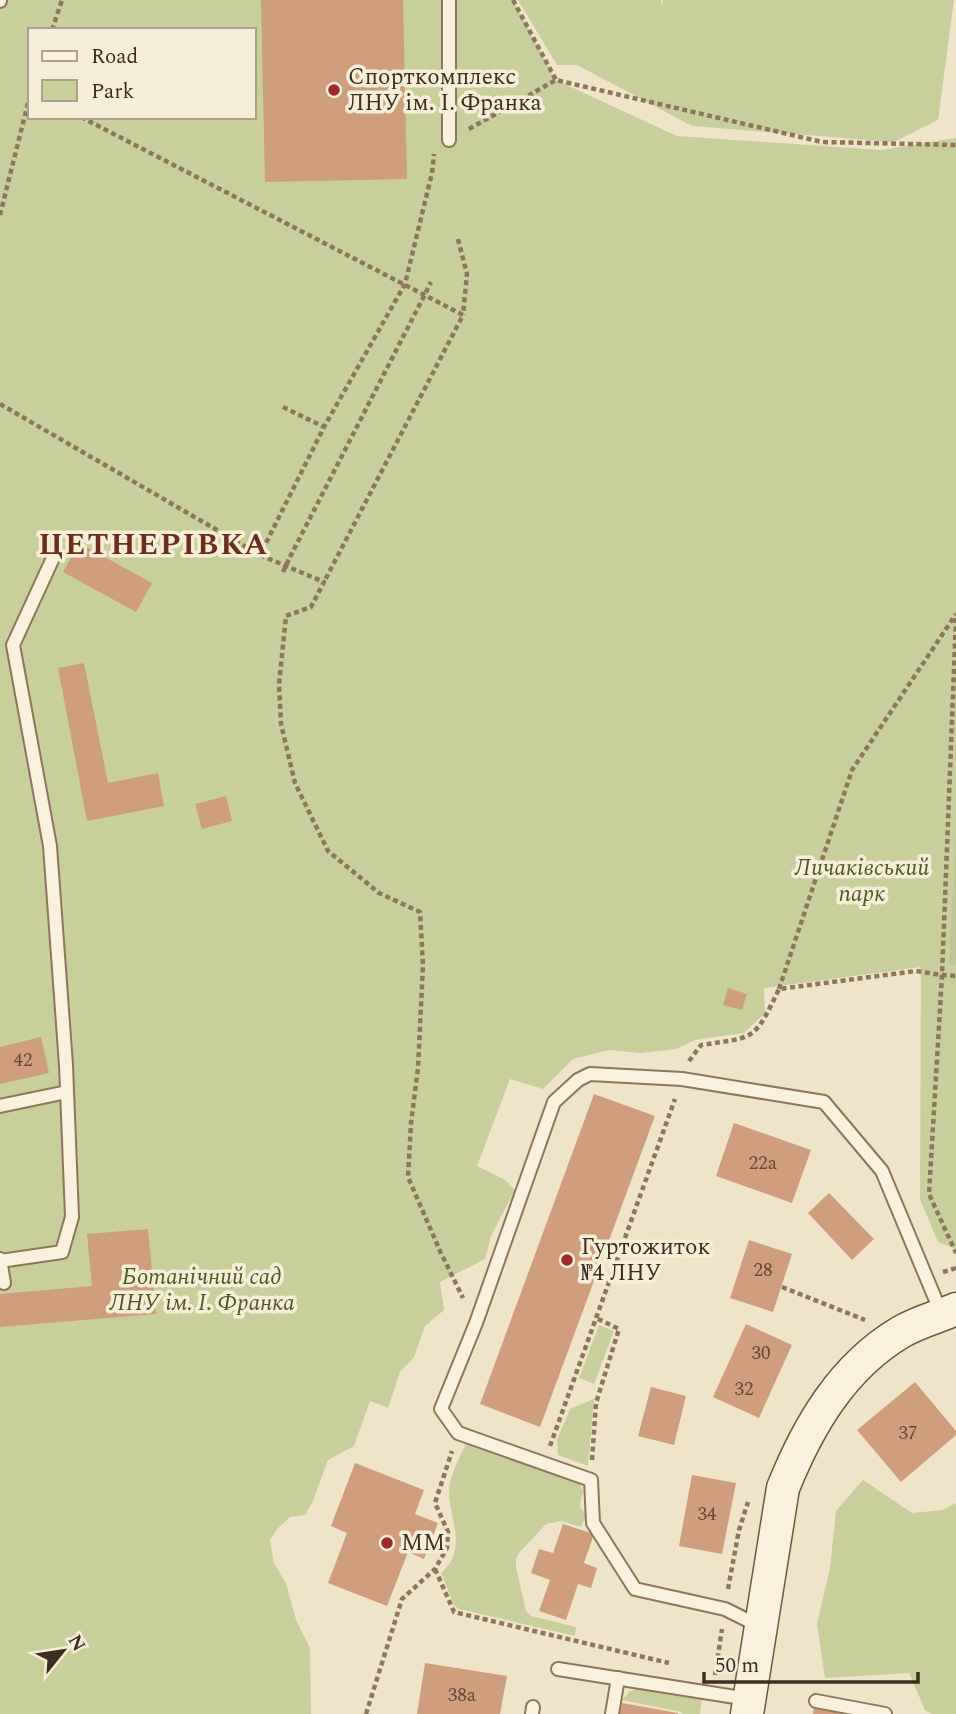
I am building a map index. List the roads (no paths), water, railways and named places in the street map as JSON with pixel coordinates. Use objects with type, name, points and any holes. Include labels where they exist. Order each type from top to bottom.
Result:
[{"type":"main road","points":[[748,1707],[783,1488],[797,1455],[827,1401],[870,1355],[902,1331],[949,1312]]},
{"type":"lane","points":[[449,0],[449,140]]},
{"type":"lane","points":[[4,1283],[0,1260],[62,1252],[72,1217],[67,1092],[50,846],[13,645],[53,558]]},
{"type":"lane","points":[[761,1627],[716,1606],[635,1589],[593,1523],[591,1480],[458,1433],[441,1409],[476,1323],[554,1102],[578,1080],[590,1074],[682,1079],[824,1102],[882,1171],[949,1312]]},
{"type":"lane","points":[[0,1106],[67,1092]]},
{"type":"lane","points":[[558,1669],[618,1678],[748,1707]]},
{"type":"lane","points":[[612,1714],[618,1678]]},
{"type":"lane","points":[[816,1701],[885,1714]]},
{"type":"place","name":"Спорткомплекс ЛНУ ім. І. Франка","points":[[334,90]]},
{"type":"place","name":"Гуртожиток №4 ЛНУ","points":[[567,1260]]},
{"type":"place","name":"MM","points":[[387,1543]]},
{"type":"district","name":"ЦЕТНЕРІВКА","points":[[154,545]]},
{"type":"park label","name":"Личаківський парк","points":[[862,881]]},
{"type":"park label","name":"Ботанічний сад ЛНУ ім. І. Франка","points":[[202,1290]]}]
